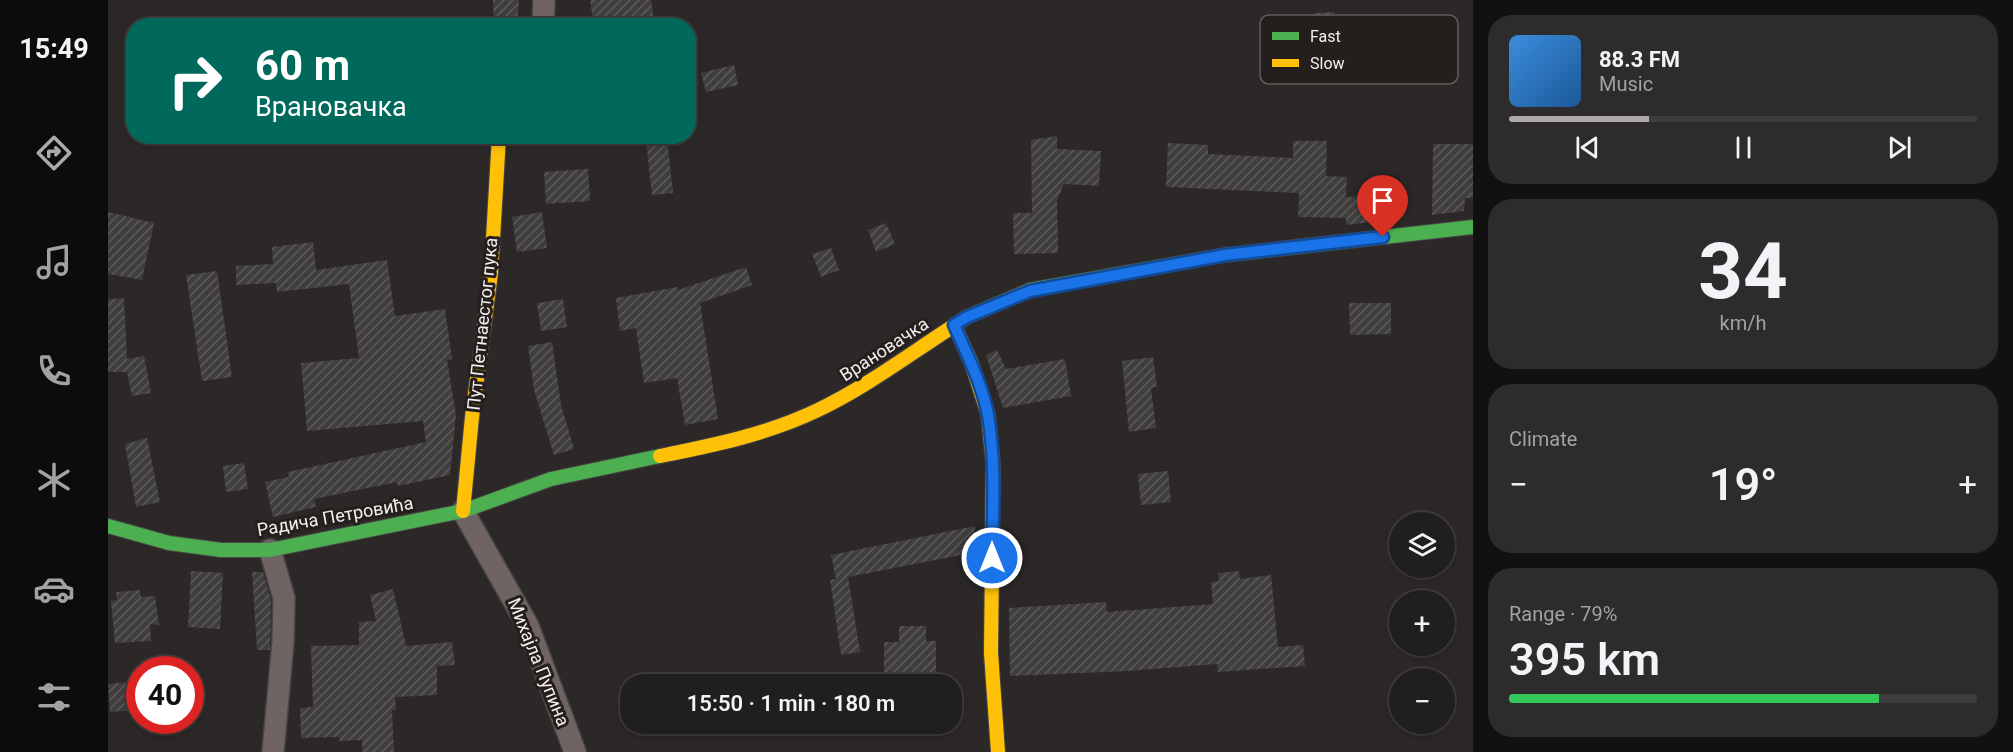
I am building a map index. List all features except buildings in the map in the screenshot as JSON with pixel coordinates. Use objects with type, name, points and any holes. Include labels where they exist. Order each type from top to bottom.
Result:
[{"type":"street","points":[[543,18],[544,0]]},
{"type":"street","name":"Пут Петнаестог пука","points":[[464,511],[472,417],[491,273],[497,144]]},
{"type":"street","name":"Врановачка","points":[[464,511],[551,479],[739,440],[774,428],[818,410],[848,394],[974,313],[1030,291],[1225,255],[1473,227]]},
{"type":"street","points":[[954,325],[971,362],[988,414],[993,463],[992,653],[998,752]]},
{"type":"street","name":"Радича Петровића","points":[[108,525],[169,543],[221,550],[270,550],[464,511]]},
{"type":"street","name":"Михајла Пупина","points":[[464,511],[528,626],[574,752]]},
{"type":"street","points":[[270,550],[284,598],[283,642],[273,752]]},
{"type":"traffic: fast","points":[[955,325],[967,317],[1030,290],[1225,255],[1473,227]]},
{"type":"traffic: fast","points":[[108,526],[169,543],[221,550],[270,550],[463,511],[551,479],[660,456]]},
{"type":"traffic: slow","points":[[463,511],[472,417],[491,273],[499,144]]},
{"type":"traffic: slow","points":[[954,325],[971,362],[988,414],[993,463],[991,653],[998,752]]},
{"type":"traffic: slow","points":[[660,456],[741,438],[780,426],[818,410],[888,370],[955,325]]},
{"type":"route","points":[[992,558],[993,463],[988,414],[971,362],[954,325],[989,307],[1030,291],[1225,255],[1383,237]]}]
